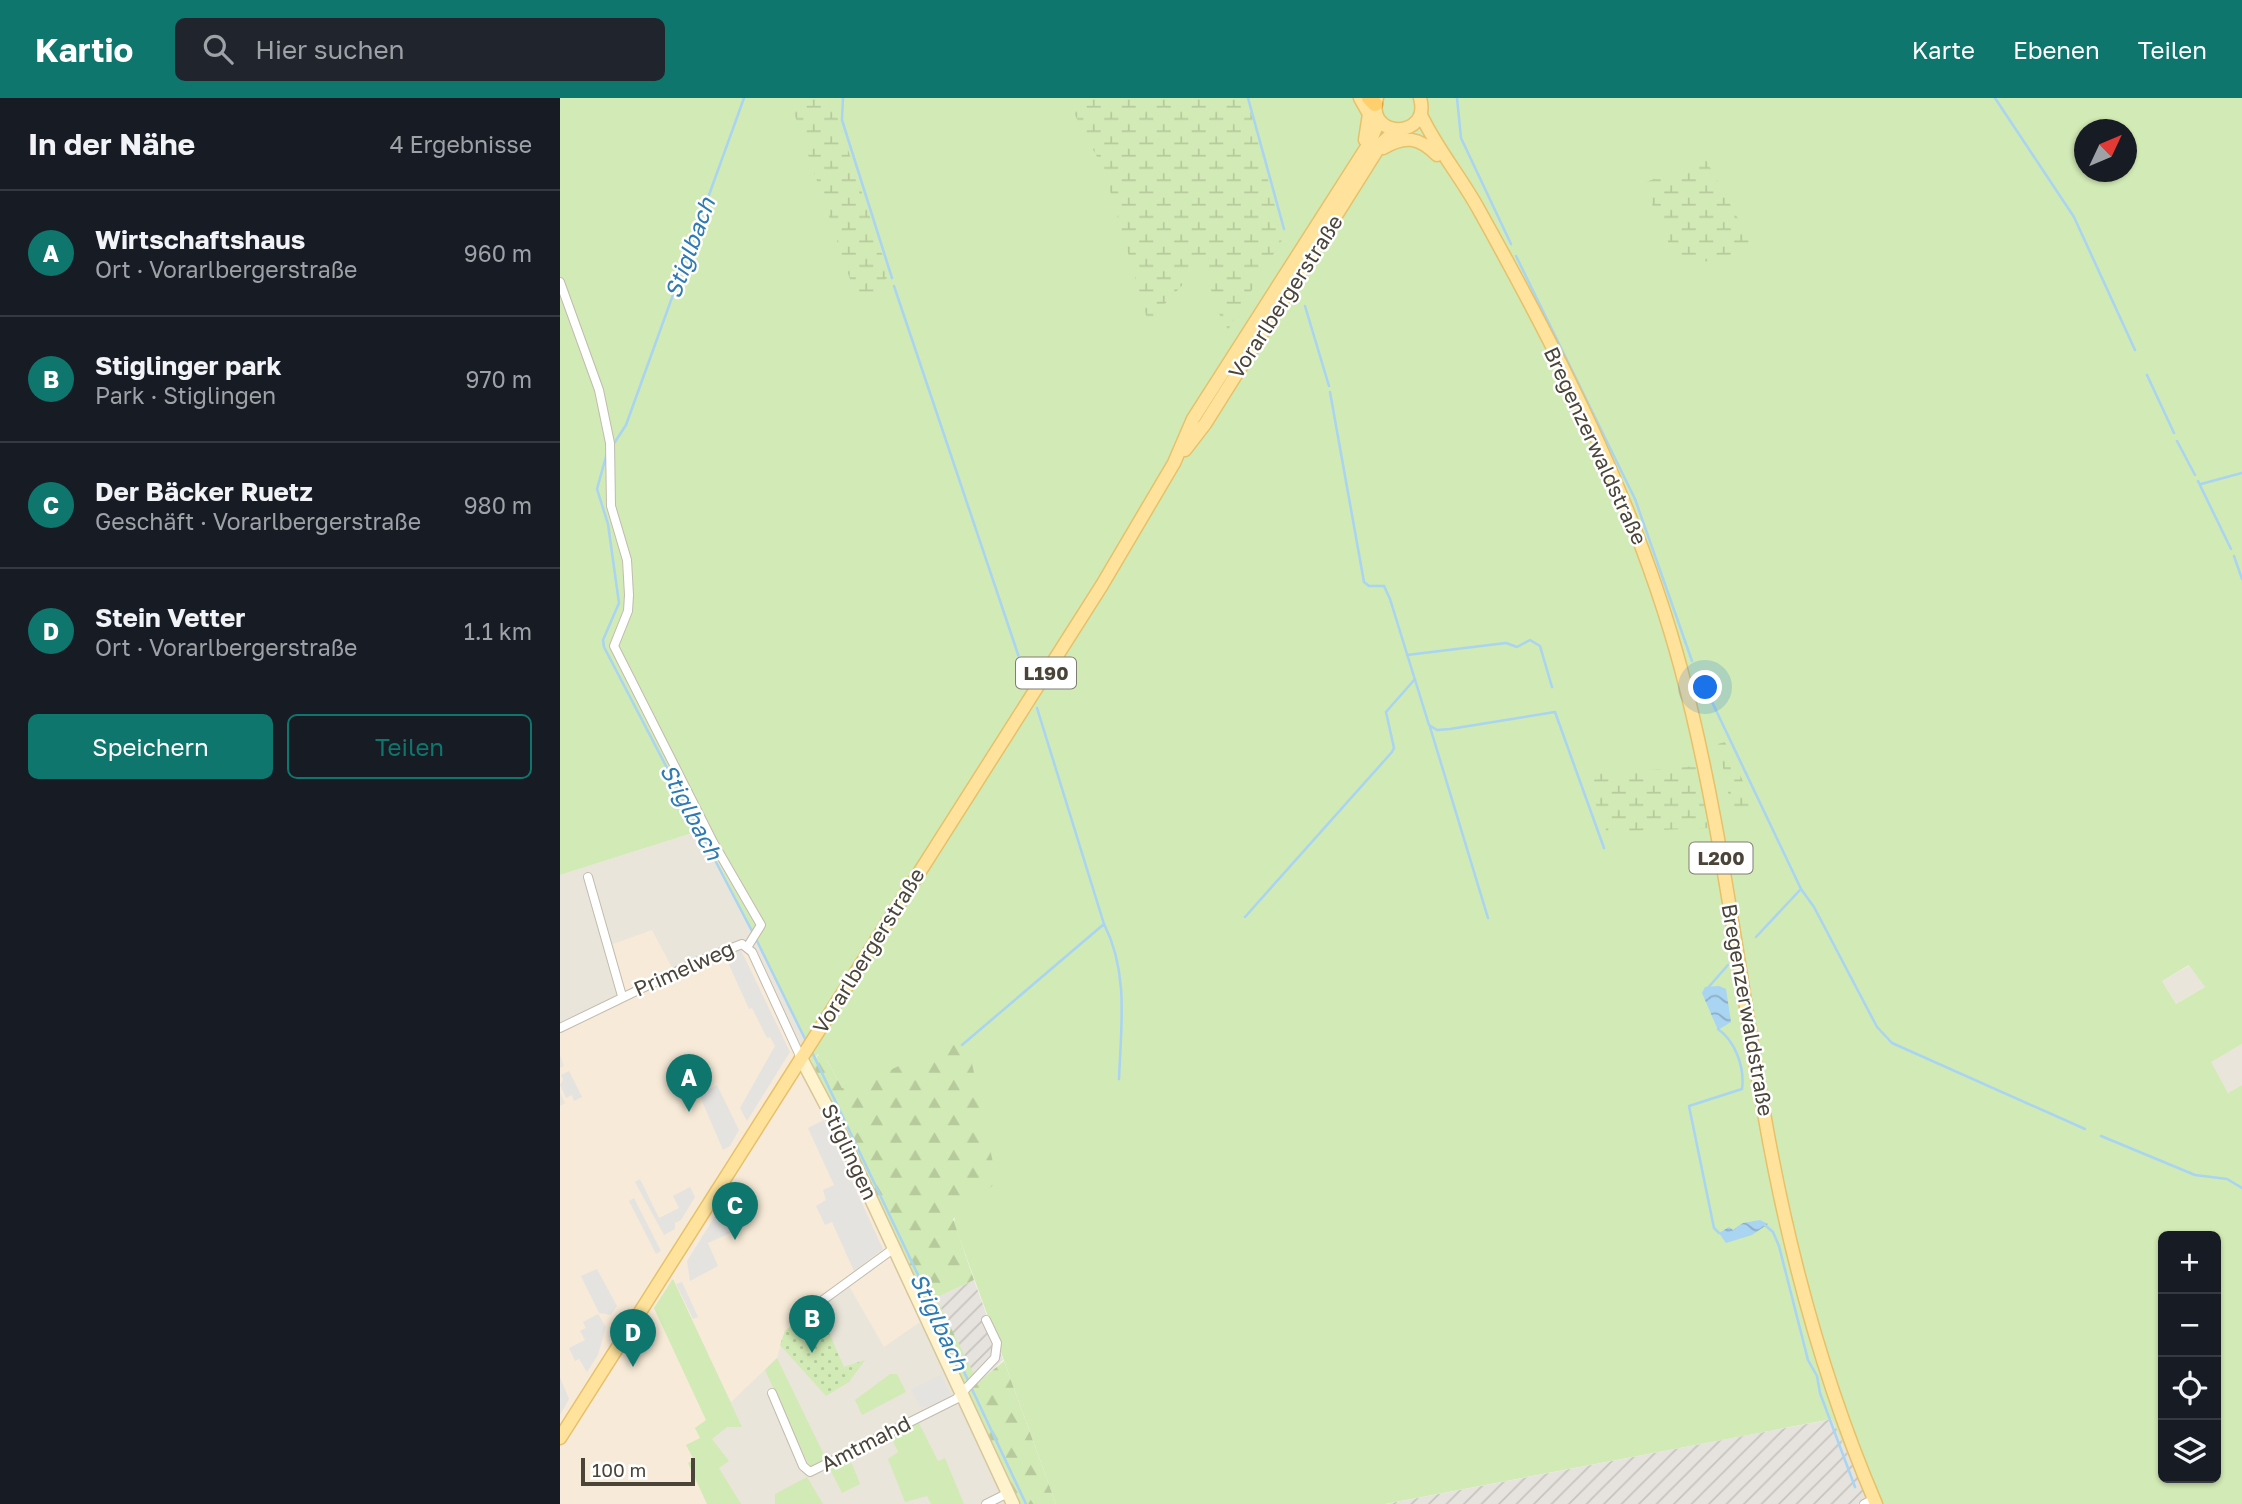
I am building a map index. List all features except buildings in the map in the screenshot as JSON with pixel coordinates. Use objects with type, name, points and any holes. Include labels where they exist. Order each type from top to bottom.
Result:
[{"type":"main road","points":[[1360,98],[1369,114],[1365,146]]},
{"type":"main road","points":[[1420,98],[1421,115]]},
{"type":"main road","points":[[1428,98],[1430,115],[1450,154],[1451,165]]},
{"type":"main road","points":[[1373,100],[1379,121],[1401,130],[1419,131],[1435,142]]},
{"type":"main road","name":"Vorarlbergerstraße","points":[[1174,463],[1205,424],[1384,139],[1421,115]]},
{"type":"main road","name":"Bregenzerwaldstraße","points":[[1421,115],[1435,142],[1479,209],[1607,461],[1663,604],[1702,751],[1764,1117],[1785,1214],[1809,1307],[1872,1502]]},
{"type":"main road","name":"Vorarlbergerstraße","points":[[560,1437],[1108,575],[1174,463],[1193,419],[1365,146],[1372,139],[1379,121]]},
{"type":"main road","points":[[1380,149],[1401,138],[1415,139],[1451,165]]},
{"type":"main road","name":"Stiglingen","points":[[802,1056],[963,1389],[1011,1498]]},
{"type":"street","points":[[560,282],[599,390],[610,443],[611,506],[627,560],[629,595],[628,611],[615,639],[618,659],[713,842],[761,925],[749,943]]},
{"type":"street","name":"Primelweg","points":[[588,877],[622,996]]},
{"type":"street","name":"Primelweg","points":[[560,1028],[622,996],[736,944],[749,943],[802,1056]]},
{"type":"street","points":[[796,1327],[823,1300],[893,1249]]},
{"type":"street","points":[[963,1389],[991,1364],[997,1351],[998,1343],[986,1320]]},
{"type":"street","name":"Amtmahd","points":[[772,1393],[803,1466],[810,1472],[949,1402],[963,1389]]},
{"type":"street","points":[[986,1504],[1011,1498]]},
{"type":"shaded area","points":[[702,830],[800,1027],[812,1063],[900,1245],[1016,1504],[560,1504],[560,875]]},
{"type":"shaded area","points":[[652,930],[676,975],[743,946],[792,1049],[813,1082],[923,1320],[884,1347],[845,1279],[785,1331],[777,1358],[731,1402],[672,1279],[654,1308],[707,1421],[694,1460],[689,1463],[707,1504],[560,1504],[560,1106],[565,1103],[560,1092],[560,1068],[564,1066],[560,1055],[560,1032],[620,1005],[624,988],[613,944]]},
{"type":"shaded area","points":[[741,950],[790,1052],[747,1121],[740,1108],[775,1046],[770,1037],[767,1038],[752,1008],[749,1009],[725,956]]},
{"type":"shaded area","points":[[2190,965],[2205,987],[2176,1004],[2162,981]]},
{"type":"shaded area","points":[[2242,1044],[2242,1085],[2228,1093],[2210,1062]]},
{"type":"shaded area","points":[[569,1071],[582,1097],[574,1101],[572,1095],[566,1098],[560,1085],[563,1080],[561,1075]]},
{"type":"shaded area","points":[[717,1085],[739,1130],[730,1146],[723,1150],[699,1094]]},
{"type":"shaded area","points":[[824,1120],[883,1249],[854,1271],[832,1222],[825,1225],[816,1206],[826,1200],[823,1190],[834,1185],[808,1128]]},
{"type":"shaded area","points":[[640,1179],[659,1218],[679,1208],[673,1196],[690,1187],[695,1197],[681,1220],[675,1223],[675,1229],[664,1235],[635,1182]]},
{"type":"shaded area","points":[[634,1198],[661,1251],[656,1254],[629,1201]]},
{"type":"shaded area","points":[[725,1200],[737,1230],[708,1243],[718,1266],[690,1281],[687,1261]]},
{"type":"shaded area","points":[[597,1269],[617,1306],[611,1315],[599,1313],[581,1276]]},
{"type":"shaded area","points":[[974,1280],[1003,1360],[978,1383],[936,1298]]},
{"type":"shaded area","points":[[682,1282],[698,1317],[693,1319],[676,1284]]},
{"type":"shaded area","points":[[598,1314],[606,1327],[598,1355],[587,1372],[579,1359],[575,1361],[569,1348],[585,1340],[580,1331],[586,1328],[583,1322]]},
{"type":"shaded area","points":[[941,1375],[952,1397],[921,1409],[911,1389]]},
{"type":"shaded area","points":[[560,1377],[569,1399],[560,1415]]},
{"type":"shaded area","points":[[1833,1419],[1870,1504],[1386,1504]]},
{"type":"green space","points":[[560,98],[2242,98],[2242,1044],[2211,1062],[2228,1093],[2242,1085],[2242,1504],[1870,1504],[1832,1419],[1385,1504],[1056,1504],[954,1223],[955,1216],[851,1088],[842,1088],[828,1062],[818,1054],[812,1063],[800,1027],[702,830],[560,875]],"holes":[[[2189,965],[2205,987],[2176,1004],[2162,981]]]},
{"type":"green space","points":[[789,98],[831,98],[889,275],[861,312]]},
{"type":"green space","points":[[1066,98],[1247,98],[1283,238],[1226,333],[1202,264],[1148,322],[1104,170]]},
{"type":"green space","points":[[1706,160],[1754,248],[1693,265],[1673,253],[1643,183]]},
{"type":"green space","points":[[1725,742],[1757,812],[1733,816],[1718,744]]},
{"type":"green space","points":[[1699,766],[1710,828],[1607,832],[1584,775]]},
{"type":"green space","points":[[966,1035],[997,1182],[953,1219],[974,1280],[936,1298],[978,1382],[1004,1361],[1056,1504],[1016,1504],[900,1245],[812,1063],[819,1054],[828,1062],[842,1088],[851,1088]]},
{"type":"green space","points":[[673,1279],[742,1427],[727,1427],[712,1439],[729,1461],[719,1468],[741,1504],[707,1504],[688,1463],[694,1460],[686,1445],[700,1438],[695,1428],[706,1420],[654,1308]]},
{"type":"green space","points":[[816,1303],[844,1367],[865,1360],[849,1382],[826,1396],[780,1345],[785,1331]]},
{"type":"green space","points":[[777,1358],[827,1461],[810,1468],[765,1370]]},
{"type":"green space","points":[[890,1374],[897,1374],[906,1392],[862,1415],[855,1400]]},
{"type":"green space","points":[[918,1421],[938,1461],[945,1458],[964,1504],[931,1504],[927,1496],[905,1502],[888,1459],[898,1452],[891,1437]]},
{"type":"green space","points":[[844,1459],[852,1464],[860,1484],[842,1493],[829,1467]]},
{"type":"green space","points":[[807,1477],[823,1504],[775,1504],[775,1494]]},
{"type":"water","points":[[1719,986],[1726,989],[1731,1022],[1718,1030],[1702,993],[1705,987]]},
{"type":"water","points":[[1760,1220],[1768,1224],[1752,1235],[1726,1243],[1719,1233],[1729,1227],[1733,1230],[1743,1223]]},
{"type":"waterway","name":"Stiglbach","points":[[613,445],[626,425],[744,98]]},
{"type":"waterway","points":[[843,98],[842,120],[892,278]]},
{"type":"waterway","points":[[1248,98],[1284,229]]},
{"type":"waterway","points":[[1457,98],[1461,138],[1511,244]]},
{"type":"waterway","points":[[1995,98],[2074,217],[2135,350]]},
{"type":"waterway","points":[[1516,256],[1635,499],[1692,661]]},
{"type":"waterway","points":[[894,286],[1027,681]]},
{"type":"waterway","points":[[1305,306],[1329,386]]},
{"type":"waterway","points":[[2147,375],[2174,433]]},
{"type":"waterway","points":[[1330,392],[1364,582],[1369,586],[1384,586],[1390,599],[1429,725],[1437,730],[1450,729],[1555,712],[1604,848]]},
{"type":"waterway","points":[[2177,441],[2195,475]]},
{"type":"waterway","name":"Stiglbach","points":[[607,453],[597,489],[608,524],[619,603],[603,640],[604,647],[753,933]]},
{"type":"waterway","points":[[2201,484],[2242,473]]},
{"type":"waterway","points":[[2198,481],[2231,549]]},
{"type":"waterway","points":[[2234,556],[2242,579]]},
{"type":"waterway","points":[[1407,655],[1506,643],[1517,647],[1530,640],[1540,646],[1552,687]]},
{"type":"waterway","points":[[1245,917],[1392,752],[1394,748],[1386,712],[1415,679]]},
{"type":"waterway","points":[[1704,685],[1801,889],[1756,937]]},
{"type":"waterway","points":[[962,1045],[1104,924],[1037,708]]},
{"type":"waterway","points":[[1430,727],[1488,918]]},
{"type":"waterway","points":[[1801,889],[1814,907],[1877,1027],[1892,1043],[2085,1129]]},
{"type":"waterway","points":[[1104,924],[1117,961],[1122,1000],[1119,1079]]},
{"type":"waterway","name":"Stiglbach","points":[[756,939],[807,1043]]},
{"type":"waterway","points":[[1706,990],[1728,965]]},
{"type":"waterway","points":[[1718,1029],[1738,1055],[1742,1089],[1689,1106],[1714,1228],[1719,1233]]},
{"type":"waterway","name":"Stiglbach","points":[[812,1052],[968,1380]]},
{"type":"waterway","points":[[2101,1136],[2195,1175],[2227,1179],[2242,1188]]},
{"type":"waterway","points":[[1765,1225],[1773,1232],[1779,1246],[1808,1360],[1817,1376],[1820,1393],[1855,1487]]},
{"type":"waterway","name":"Stiglbach","points":[[971,1387],[1026,1504]]},
{"type":"place","name":"Wirtschaftshaus","points":[[689,1112]]},
{"type":"place","name":"Der Bäcker Ruetz","points":[[735,1240]]},
{"type":"place","name":"Stiglinger park","points":[[812,1353]]},
{"type":"place","name":"Stein Vetter","points":[[633,1367]]}]
